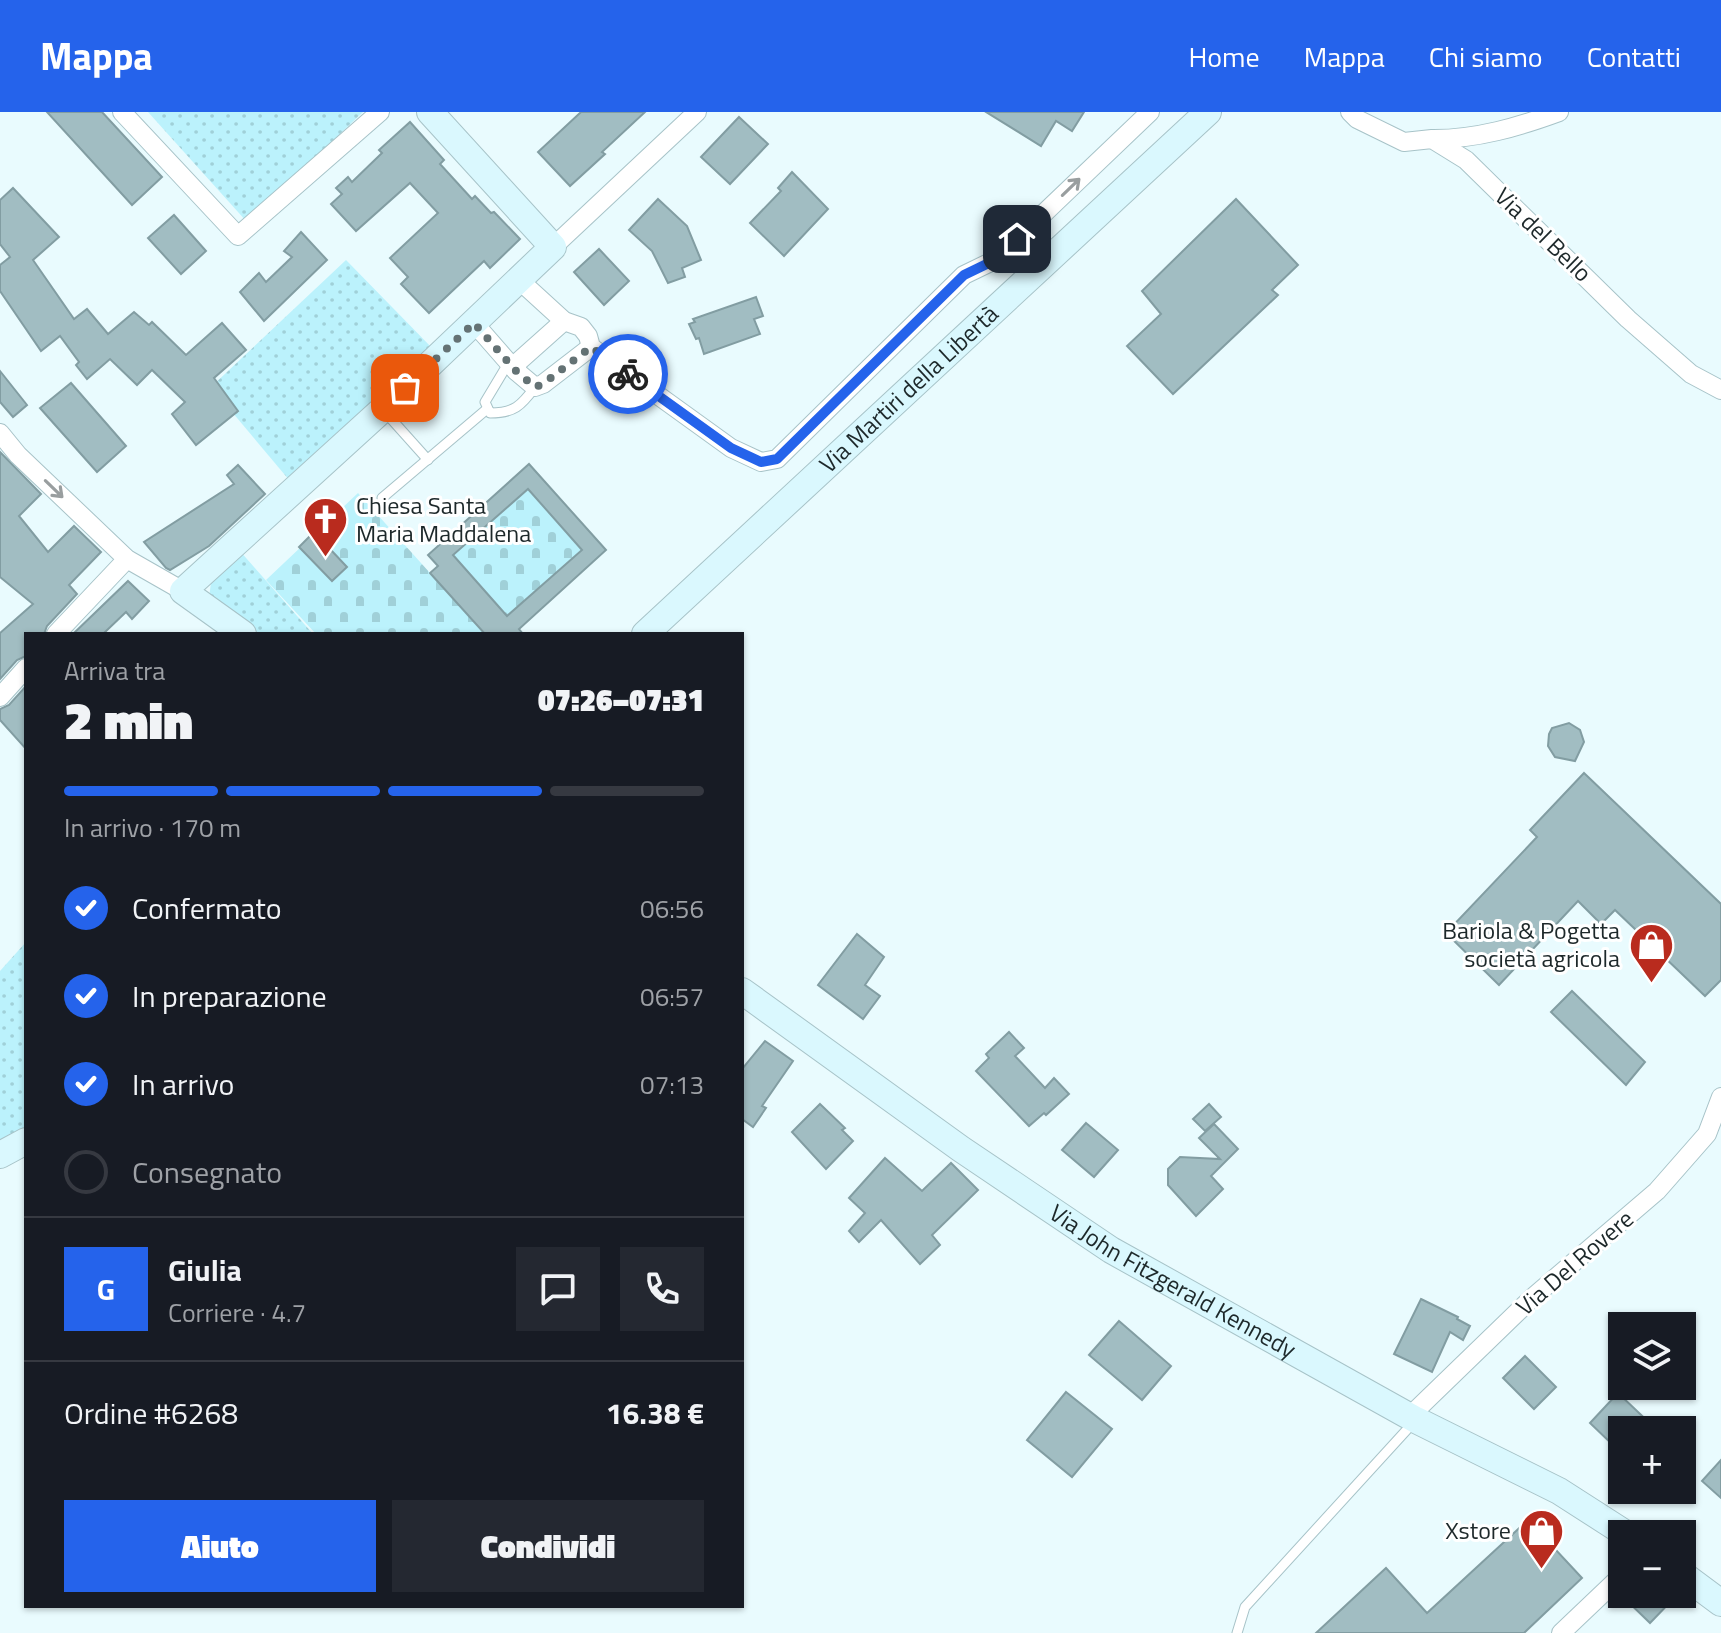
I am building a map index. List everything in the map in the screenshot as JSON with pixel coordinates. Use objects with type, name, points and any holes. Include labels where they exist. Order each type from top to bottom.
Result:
[{"type":"main road","points":[[240,632],[183,591],[383,409],[553,247],[430,112]]},
{"type":"main road","name":"Via Martiri della Libertà","points":[[647,632],[1208,112]]},
{"type":"main road","name":"Via John Fitzgerald Kennedy","points":[[744,992],[961,1149],[1111,1250],[1413,1418],[1559,1491],[1608,1522]]},
{"type":"main road","points":[[0,1155],[24,1142]]},
{"type":"main road","points":[[1696,1584],[1721,1603]]},
{"type":"street","points":[[122,112],[238,236],[380,112]]},
{"type":"street","points":[[553,247],[697,112]]},
{"type":"street","points":[[518,279],[564,321],[581,327],[591,347],[731,448],[761,462],[777,459],[964,275],[995,260],[1150,112]]},
{"type":"street","name":"Via del Bello","points":[[1350,112],[1357,119],[1404,142],[1432,139],[1466,160],[1628,319],[1691,374],[1721,390]]},
{"type":"street","points":[[1432,139],[1459,139],[1513,128],[1559,112]]},
{"type":"street","points":[[512,366],[564,321]]},
{"type":"street","points":[[474,323],[535,387],[591,347]]},
{"type":"street","points":[[0,433],[18,455],[127,559],[183,591]]},
{"type":"street","points":[[58,632],[127,559]]},
{"type":"street","points":[[0,697],[24,670]]},
{"type":"street","name":"Via Del Rovere","points":[[1413,1418],[1532,1298],[1657,1191],[1707,1134],[1721,1097]]},
{"type":"street","points":[[1561,1633],[1608,1588]]},
{"type":"lane","points":[[512,366],[490,391],[485,402],[490,413],[507,413],[520,407],[535,387]]},
{"type":"lane","points":[[383,409],[428,460]]},
{"type":"lane","points":[[382,498],[487,409]]},
{"type":"lane","points":[[1237,1633],[1245,1607],[1413,1418]]},
{"type":"green space","points":[[148,112],[363,112],[247,222]]},
{"type":"green space","points":[[346,260],[434,350],[290,481],[211,387]]},
{"type":"green space","points":[[529,464],[606,550],[515,632],[314,632],[266,580],[358,493],[430,573],[437,566],[428,555]]},
{"type":"green space","points":[[239,550],[311,632],[257,632],[209,598],[212,575]]},
{"type":"green space","points":[[24,944],[24,1129],[0,1140],[0,971]]},
{"type":"building","points":[[47,112],[102,112],[162,177],[132,205]]},
{"type":"building","points":[[581,112],[645,112],[570,186],[538,152]]},
{"type":"building","points":[[986,112],[1084,112],[1072,131],[1056,121],[1041,146]]},
{"type":"building","points":[[739,117],[768,144],[730,184],[701,157]]},
{"type":"building","points":[[410,122],[444,160],[440,164],[472,199],[475,196],[520,239],[490,268],[484,261],[429,313],[401,284],[408,277],[390,258],[438,213],[410,183],[356,231],[331,204],[342,194],[336,188],[348,177],[352,182],[382,153],[379,150]]},
{"type":"building","points":[[792,172],[828,209],[784,256],[750,223],[781,191],[778,188]]},
{"type":"building","points":[[13,188],[59,237],[33,260],[74,319],[87,309],[108,334],[134,312],[149,325],[152,322],[186,355],[222,323],[246,350],[214,378],[238,411],[196,445],[172,414],[185,402],[152,370],[137,385],[110,359],[87,379],[60,336],[41,351],[0,291],[0,265],[10,257],[0,244],[0,200]]},
{"type":"building","points":[[658,199],[687,226],[701,260],[682,268],[685,277],[668,283],[652,251],[629,230]]},
{"type":"building","points":[[1236,199],[1298,265],[1272,290],[1278,295],[1173,394],[1127,346],[1161,314],[1142,291]]},
{"type":"building","points":[[174,215],[206,251],[181,274],[148,238]]},
{"type":"building","points":[[301,232],[327,260],[264,321],[240,292],[259,273],[266,282],[292,257],[284,251]]},
{"type":"building","points":[[599,249],[629,281],[604,305],[574,272]]},
{"type":"building","points":[[756,297],[763,316],[754,319],[760,334],[704,354],[699,338],[696,339],[689,324],[695,322],[693,319]]},
{"type":"building","points":[[0,371],[27,405],[13,417],[0,402]]},
{"type":"building","points":[[71,383],[126,446],[97,472],[40,408]]},
{"type":"building","points":[[0,452],[41,494],[19,516],[48,552],[74,526],[101,552],[69,585],[77,594],[45,632],[24,632],[24,657],[17,660],[0,679],[0,633],[33,604],[0,577]]},
{"type":"building","points":[[529,464],[606,550],[519,629],[521,632],[483,632],[430,573],[438,566],[428,555]],"holes":[[[528,489],[582,550],[507,616],[453,555]]]},
{"type":"building","points":[[238,465],[265,494],[209,546],[170,570],[166,568],[144,542],[234,484],[227,475]]},
{"type":"building","name":"Chiesa Santa Maria Maddalena","points":[[314,532],[347,567],[332,581],[299,547]]},
{"type":"building","points":[[128,581],[149,601],[132,619],[126,612],[105,632],[75,632]]},
{"type":"building","points":[[24,688],[24,747],[0,720],[0,709],[9,705]]},
{"type":"building","points":[[1569,723],[1580,730],[1584,742],[1575,761],[1555,757],[1548,746],[1552,728]]},
{"type":"building","points":[[1584,773],[1721,904],[1721,980],[1705,996],[1615,910],[1601,924],[1578,901],[1499,985],[1446,933],[1537,837],[1530,830]]},
{"type":"building","points":[[857,934],[884,957],[865,985],[880,996],[863,1019],[818,985]]},
{"type":"building","points":[[1572,991],[1645,1062],[1626,1085],[1551,1012]]},
{"type":"building","points":[[1009,1032],[1024,1048],[1015,1056],[1045,1088],[1054,1078],[1069,1094],[1029,1126],[976,1071],[989,1058],[986,1054]]},
{"type":"building","points":[[765,1041],[793,1061],[762,1106],[766,1108],[753,1127],[744,1120],[744,1067]]},
{"type":"building","points":[[820,1104],[845,1128],[842,1130],[853,1141],[826,1169],[792,1132]]},
{"type":"building","points":[[1209,1104],[1221,1117],[1205,1131],[1193,1119]]},
{"type":"building","points":[[1086,1123],[1118,1150],[1094,1177],[1062,1150]]},
{"type":"building","points":[[1214,1124],[1238,1149],[1211,1176],[1223,1189],[1196,1216],[1168,1185],[1168,1169],[1180,1157],[1220,1159],[1199,1138]]},
{"type":"building","points":[[885,1158],[922,1191],[951,1163],[978,1190],[932,1235],[940,1245],[920,1264],[881,1220],[859,1242],[849,1231],[865,1213],[849,1198]]},
{"type":"building","points":[[1421,1299],[1470,1326],[1463,1340],[1450,1332],[1432,1372],[1394,1354]]},
{"type":"building","points":[[1119,1321],[1171,1366],[1142,1400],[1089,1355]]},
{"type":"building","points":[[1525,1356],[1556,1387],[1534,1409],[1503,1378]]},
{"type":"building","points":[[1066,1392],[1112,1429],[1072,1477],[1027,1440]]},
{"type":"building","points":[[1611,1400],[1625,1400],[1642,1416],[1608,1416],[1608,1440],[1590,1423]]},
{"type":"building","points":[[1721,1460],[1721,1498],[1702,1481]]},
{"type":"building","points":[[1528,1520],[1582,1578],[1524,1633],[1316,1633],[1386,1568],[1427,1613]]},
{"type":"building","points":[[1634,1608],[1664,1608],[1650,1623]]},
{"type":"way so far","points":[[405,388],[474,323],[516,371],[535,387],[591,347],[628,374]]},
{"type":"place","name":"Chiesa Santa Maria Maddalena","points":[[325,559]]},
{"type":"place","name":"Bariola & Pogetta società agricola","points":[[1651,984]]},
{"type":"place","name":"Xstore","points":[[1542,1570]]},
{"type":"route","points":[[628,374],[731,448],[761,462],[777,459],[964,275],[995,260],[1017,239]]}]
